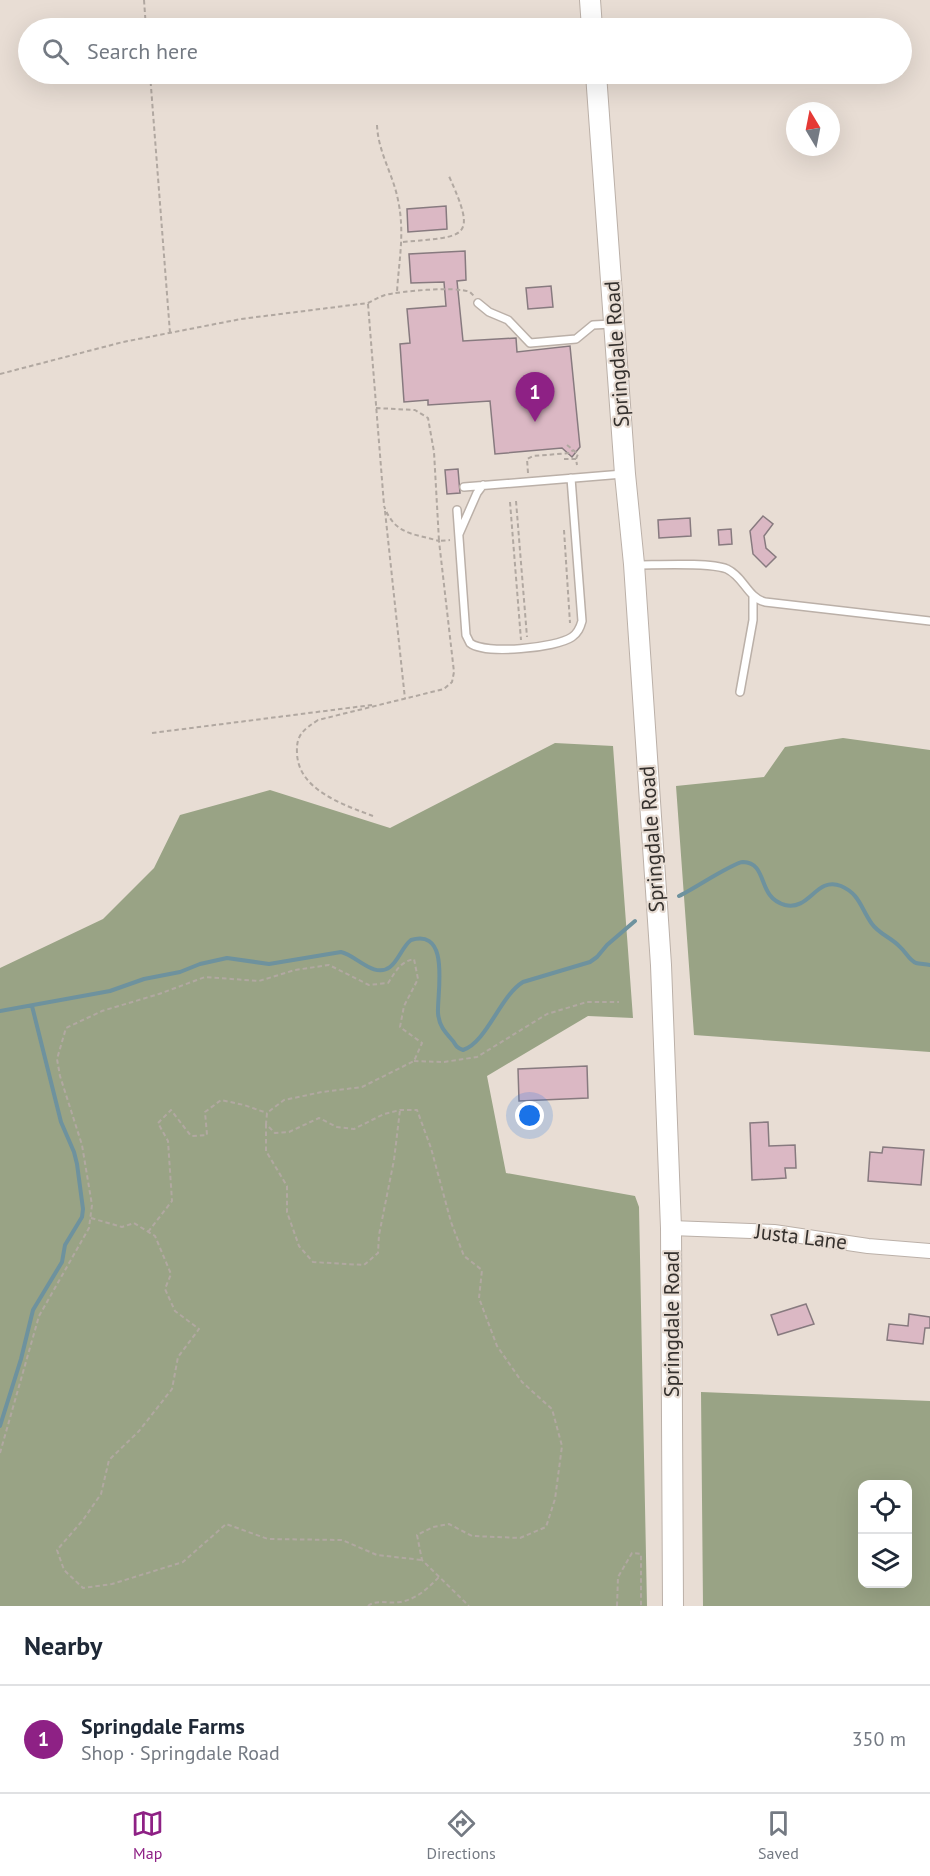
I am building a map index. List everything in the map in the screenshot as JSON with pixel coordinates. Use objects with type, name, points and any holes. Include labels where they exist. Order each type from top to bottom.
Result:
[{"type":"main road","points":[[590,0],[591,18]]},
{"type":"main road","name":"Springdale Road","points":[[597,84],[625,474],[634,564],[661,964],[671,1228],[673,1606]]},
{"type":"street","name":"Justa Lane","points":[[671,1228],[774,1232],[868,1246],[930,1251]]},
{"type":"lane","points":[[478,303],[489,312],[508,320],[530,343],[576,339],[593,325],[614,324]]},
{"type":"lane","points":[[464,487],[625,474]]},
{"type":"lane","points":[[457,510],[466,635],[470,643],[478,647],[499,649],[552,645],[572,638],[578,633],[582,621],[571,478]]},
{"type":"lane","points":[[459,537],[477,493],[483,485]]},
{"type":"lane","points":[[634,564],[709,566],[726,569],[742,580],[753,597],[753,620],[740,692]]},
{"type":"lane","points":[[753,597],[765,602],[930,621]]},
{"type":"path","points":[[144,0],[145,18]]},
{"type":"path","points":[[151,84],[170,333]]},
{"type":"path","points":[[377,125],[378,139],[398,198],[403,242],[397,293]]},
{"type":"path","points":[[403,242],[450,238],[459,234],[465,226],[460,201],[448,174]]},
{"type":"path","points":[[0,374],[123,342],[241,319],[368,303],[397,293],[465,289],[470,291],[478,303]]},
{"type":"path","points":[[368,303],[384,506],[405,699]]},
{"type":"path","points":[[373,816],[342,804],[320,791],[304,777],[297,763],[296,745],[302,730],[318,720],[444,689],[453,682],[454,672],[439,540],[434,452],[429,418],[415,410],[376,408]]},
{"type":"path","points":[[567,445],[578,454],[576,465]]},
{"type":"path","points":[[529,482],[527,459],[532,456],[567,454],[573,450]]},
{"type":"path","points":[[567,454],[566,459],[576,459]]},
{"type":"path","points":[[510,502],[522,642],[527,641],[516,501]]},
{"type":"path","points":[[384,506],[394,526],[403,531],[439,540],[459,537]]},
{"type":"path","points":[[563,523],[572,638]]},
{"type":"path","points":[[512,526],[518,526]]},
{"type":"path","points":[[514,550],[520,549]]},
{"type":"path","points":[[516,573],[522,572]]},
{"type":"path","points":[[517,596],[524,595]]},
{"type":"path","points":[[519,618],[525,618]]},
{"type":"path","points":[[152,733],[383,704]]},
{"type":"path","points":[[0,1453],[39,1316],[89,1228],[91,1218],[92,1205],[82,1145],[60,1076],[57,1059],[66,1028],[102,1011],[205,977],[259,981],[295,970],[329,965],[369,985],[388,982],[404,961],[414,959],[418,979],[404,1006],[400,1027],[422,1043],[414,1061]]},
{"type":"path","points":[[400,1110],[394,1160],[378,1235],[378,1253],[364,1265],[313,1262],[299,1246],[287,1212],[287,1186],[266,1151],[267,1113],[284,1100],[362,1087],[414,1061],[444,1062],[477,1057],[547,1014],[587,1002],[619,1002]]},
{"type":"path","points":[[148,1232],[172,1201],[168,1141],[158,1123],[171,1110],[191,1136],[207,1136],[205,1112],[221,1100],[267,1113]]},
{"type":"path","points":[[266,1124],[275,1133],[289,1132],[319,1118],[337,1127],[354,1129],[384,1114],[400,1110],[417,1110],[464,1256],[482,1270],[479,1298],[497,1346],[522,1382],[552,1409],[562,1446],[555,1499],[546,1527],[520,1538],[472,1536],[449,1524],[432,1527],[417,1536],[422,1560],[469,1606]]},
{"type":"path","points":[[91,1218],[122,1227],[134,1223],[155,1236],[171,1274],[165,1289],[175,1311],[199,1329],[178,1357],[172,1389],[140,1431],[108,1460],[101,1494],[83,1520],[57,1550],[64,1570],[83,1588],[112,1584],[183,1562],[226,1524],[268,1539],[342,1540],[377,1555],[422,1560]]},
{"type":"path","points":[[617,1606],[618,1576],[632,1553],[641,1554],[641,1606]]},
{"type":"path","points":[[368,1606],[372,1602],[399,1602],[422,1594],[439,1577]]},
{"type":"green space","points":[[843,738],[930,750],[930,1052],[694,1035],[676,786],[764,777],[785,747]]},
{"type":"green space","points":[[555,743],[613,746],[633,1018],[588,1016],[487,1076],[506,1173],[635,1196],[639,1207],[647,1606],[0,1606],[0,968],[103,919],[154,868],[180,815],[270,790],[390,828]]},
{"type":"green space","points":[[701,1392],[930,1401],[930,1606],[703,1606]]},
{"type":"building","points":[[446,206],[447,229],[408,232],[407,209]]},
{"type":"building","points":[[465,251],[466,280],[457,281],[463,341],[516,338],[517,352],[570,346],[580,447],[572,457],[562,448],[495,454],[490,401],[428,405],[428,400],[404,402],[400,344],[410,343],[407,309],[446,306],[444,282],[411,283],[409,254]]},
{"type":"building","points":[[551,286],[553,307],[528,309],[526,288]]},
{"type":"building","points":[[458,469],[460,493],[447,494],[445,470]]},
{"type":"building","points":[[763,516],[773,524],[764,536],[766,548],[776,557],[766,567],[753,554],[750,531]]},
{"type":"building","points":[[690,518],[691,536],[659,538],[658,520]]},
{"type":"building","points":[[731,529],[732,544],[719,545],[718,530]]},
{"type":"building","points":[[587,1066],[588,1098],[519,1101],[518,1069]]},
{"type":"building","points":[[768,1122],[769,1146],[795,1145],[796,1168],[785,1168],[786,1178],[752,1180],[750,1123]]},
{"type":"building","points":[[883,1147],[924,1150],[921,1185],[868,1181],[870,1152],[882,1153]]},
{"type":"building","points":[[806,1304],[814,1324],[778,1335],[771,1315]]},
{"type":"building","points":[[909,1314],[930,1317],[930,1328],[925,1328],[923,1344],[887,1340],[889,1324],[908,1326]]},
{"type":"waterway","points":[[679,896],[731,866],[743,862],[756,868],[770,895],[785,905],[801,903],[825,886],[832,884],[841,886],[852,893],[878,931],[897,944],[914,962],[930,965]]},
{"type":"waterway","points":[[0,1011],[110,991],[144,979],[180,972],[200,964],[227,958],[269,964],[341,952],[371,968],[384,970],[393,964],[411,940],[424,939],[432,944],[437,953],[440,978],[438,1013],[440,1022],[456,1046],[463,1050],[479,1038],[507,997],[523,982],[590,962],[635,921]]},
{"type":"waterway","points":[[0,1426],[21,1359],[33,1310],[62,1262],[65,1245],[82,1217],[83,1209],[74,1152],[61,1122],[32,1006]]},
{"type":"place","name":"Springdale Farms","points":[[535,422]]}]
